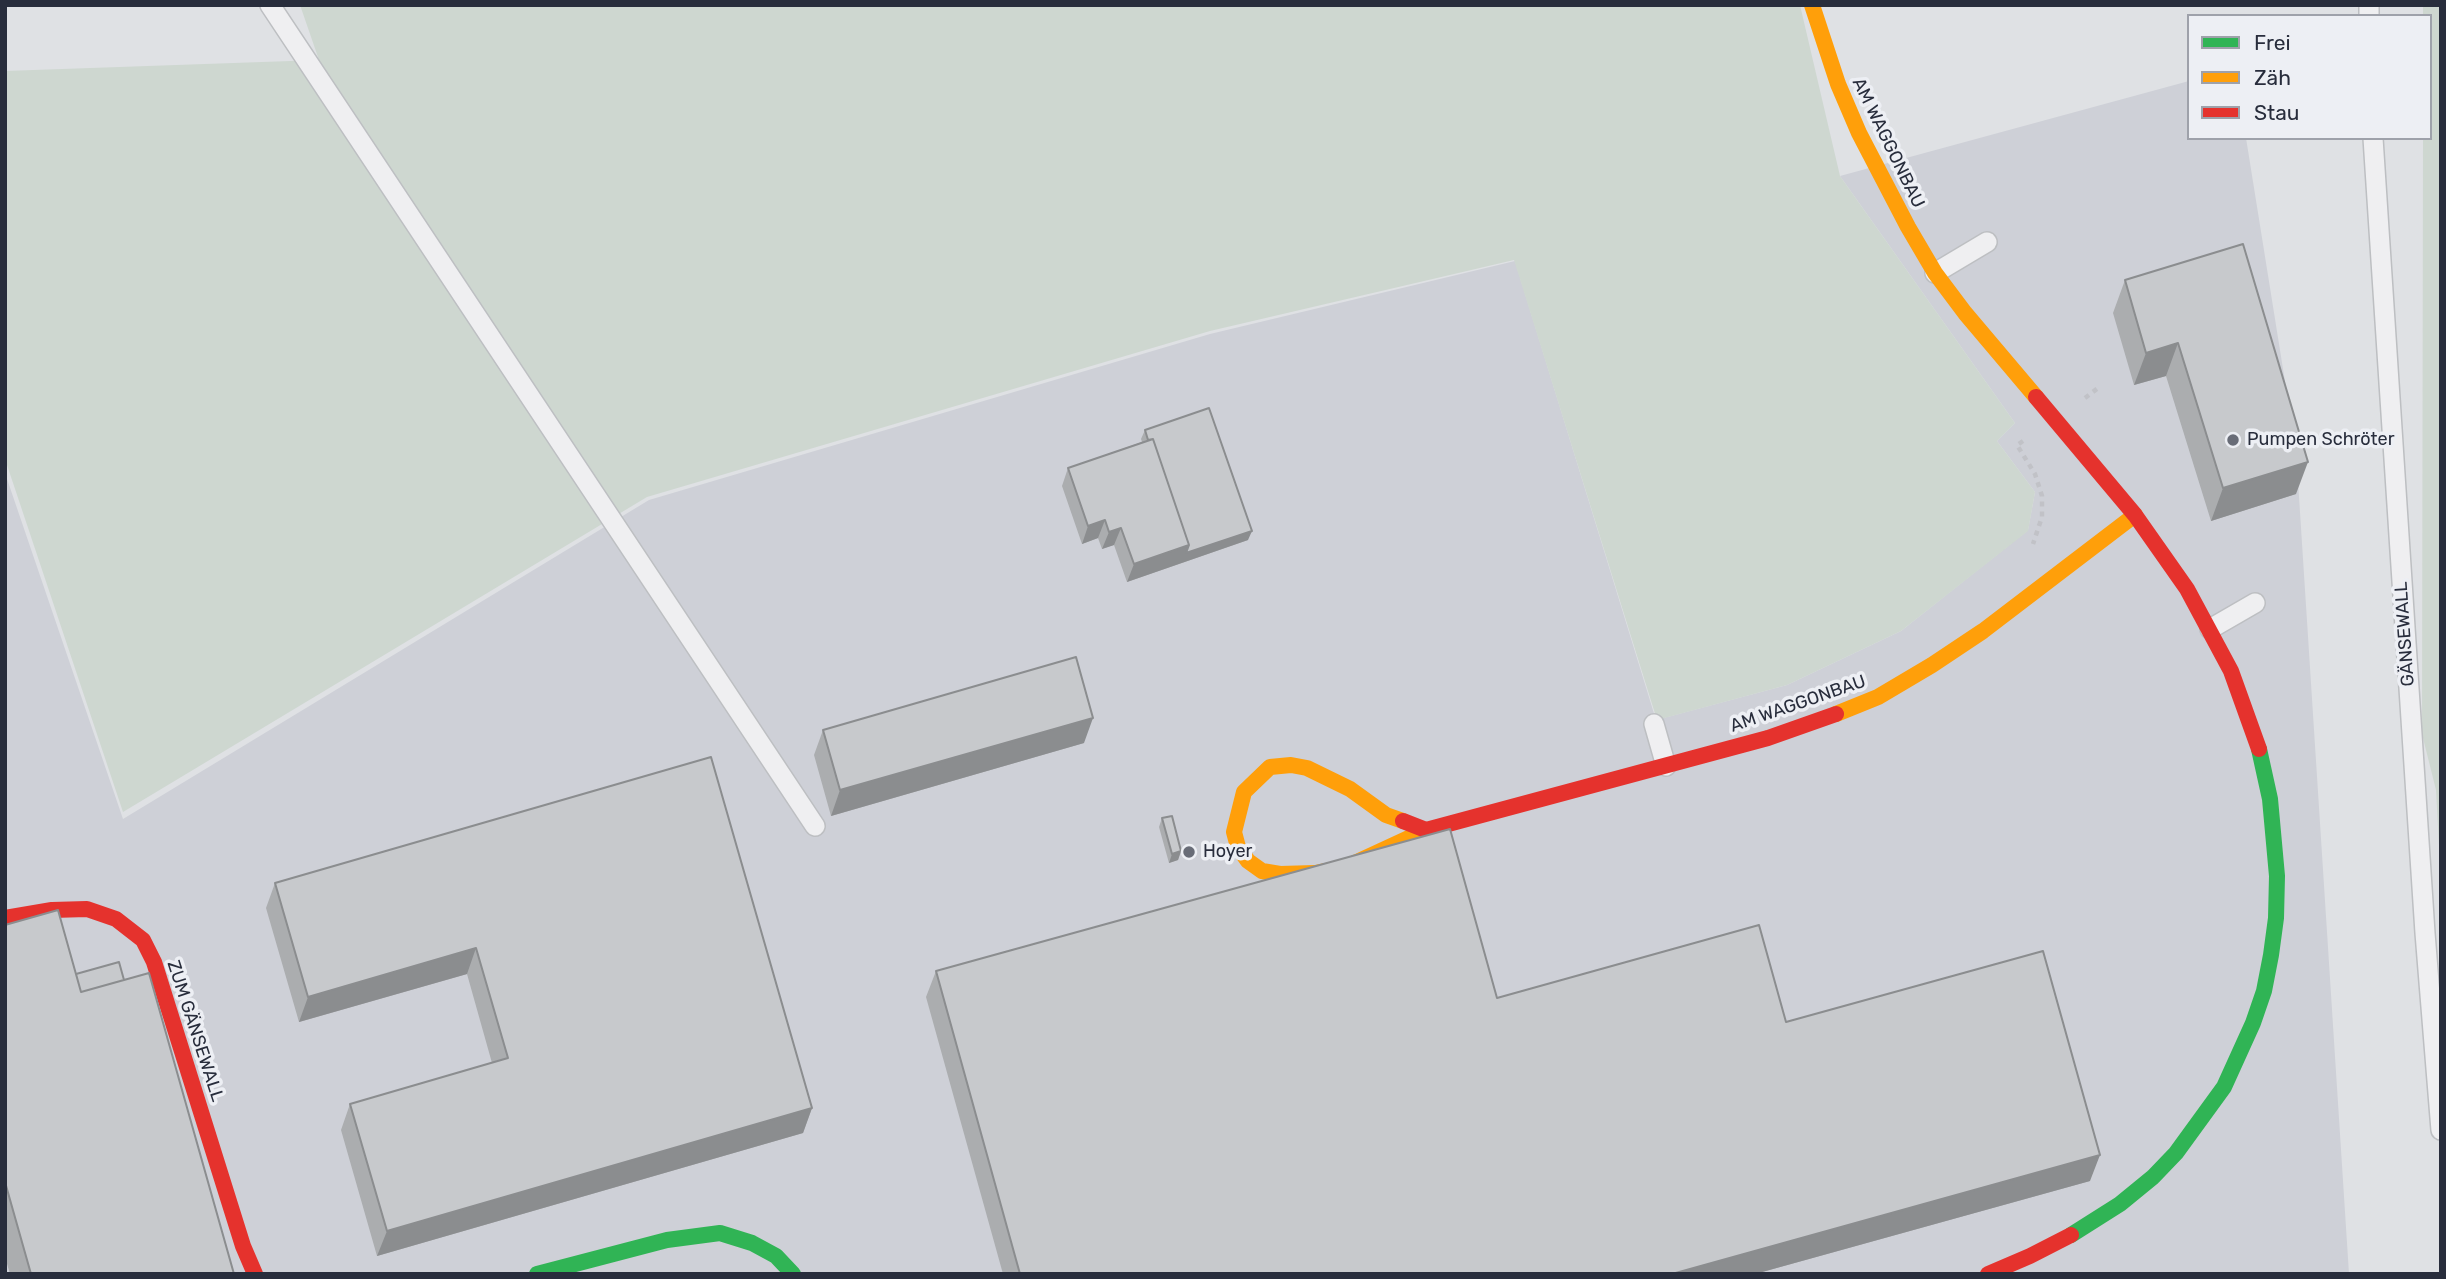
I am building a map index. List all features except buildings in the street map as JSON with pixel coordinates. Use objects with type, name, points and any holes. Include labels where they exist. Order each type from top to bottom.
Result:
[{"type":"street","name":"AM WAGGONBAU","points":[[1812,5],[1838,84],[1860,133],[1895,203],[1935,273],[1972,323],[2135,515],[2187,589],[2210,629],[2231,671],[2251,725],[2263,766],[2275,837],[2276,918],[2264,991],[2253,1023],[2224,1087],[2197,1127],[2153,1177],[2120,1204],[2085,1227],[2030,1256],[1988,1274]]},
{"type":"street","name":"AM WAGGONBAU","points":[[1426,830],[1386,815],[1330,778],[1307,768],[1291,765],[1270,767],[1244,792],[1237,811],[1234,832],[1238,847],[1248,862],[1262,871],[1280,874],[1315,873],[1346,867],[1426,830],[1768,738],[1822,720],[1878,697],[1932,665],[1983,631],[2135,515]]},
{"type":"street","name":"ZUM GÄNSEWALL","points":[[5,918],[52,910],[87,909],[116,919],[143,940],[154,962],[243,1246],[255,1274]]},
{"type":"street","points":[[537,1274],[667,1240],[720,1233],[752,1243],[776,1256],[793,1274]]},
{"type":"lane","points":[[270,5],[815,826]]},
{"type":"lane","name":"GÄNSEWALL","points":[[2373,140],[2425,933],[2441,1130]]},
{"type":"lane","points":[[1935,273],[1987,242]]},
{"type":"lane","points":[[2210,629],[2255,603]]},
{"type":"lane","points":[[1654,724],[1666,766]]},
{"type":"path","points":[[2033,546],[2042,517],[2042,496],[2035,474],[2017,445],[2098,388]]},
{"type":"shaded area","points":[[300,5],[1800,5],[1840,176],[2015,423],[1997,441],[2035,492],[2028,531],[1901,631],[1787,685],[1657,720],[1514,260],[1210,331],[647,497],[123,812],[5,459],[5,71],[319,60]]},
{"type":"shaded area","points":[[2423,5],[2441,5],[2441,883],[2436,790],[2422,734],[2423,140],[2432,140],[2432,14],[2423,14]]},
{"type":"shaded area","points":[[2187,82],[2187,140],[2246,140],[2296,450],[2349,1274],[5,1274],[5,473],[123,819],[649,500],[1210,334],[1515,261],[1656,720],[1787,685],[1901,631],[2028,530],[2035,492],[1997,441],[2015,423],[1840,176]]},
{"type":"traffic: fast","points":[[2071,1235],[2120,1204],[2153,1177],[2176,1153],[2224,1087],[2253,1023],[2264,991],[2271,955],[2276,918],[2277,876],[2270,799],[2259,749]]},
{"type":"traffic: fast","points":[[537,1274],[667,1240],[720,1233],[752,1243],[776,1256],[793,1274]]},
{"type":"traffic: slow","points":[[1812,5],[1838,84],[1859,133],[1908,227],[1935,273],[1965,313],[2036,397]]},
{"type":"traffic: slow","points":[[1836,714],[1878,697],[1932,665],[1983,631],[2135,515]]},
{"type":"traffic: slow","points":[[1403,821],[1386,815],[1350,789],[1307,768],[1291,765],[1270,767],[1244,792],[1234,832],[1238,847],[1248,861],[1262,871],[1280,874],[1315,873],[1346,867],[1426,830]]},
{"type":"traffic: jam","points":[[2036,397],[2135,515],[2187,589],[2231,671],[2259,749]]},
{"type":"traffic: jam","points":[[1403,821],[1426,830],[1768,738],[1836,714]]},
{"type":"traffic: jam","points":[[5,918],[52,910],[87,909],[116,919],[143,940],[154,962],[243,1246],[255,1274]]},
{"type":"traffic: jam","points":[[1988,1274],[2071,1235]]},
{"type":"place","name":"Pumpen Schröter","points":[[2233,440]]},
{"type":"place","name":"Hoyer","points":[[1189,852]]}]
